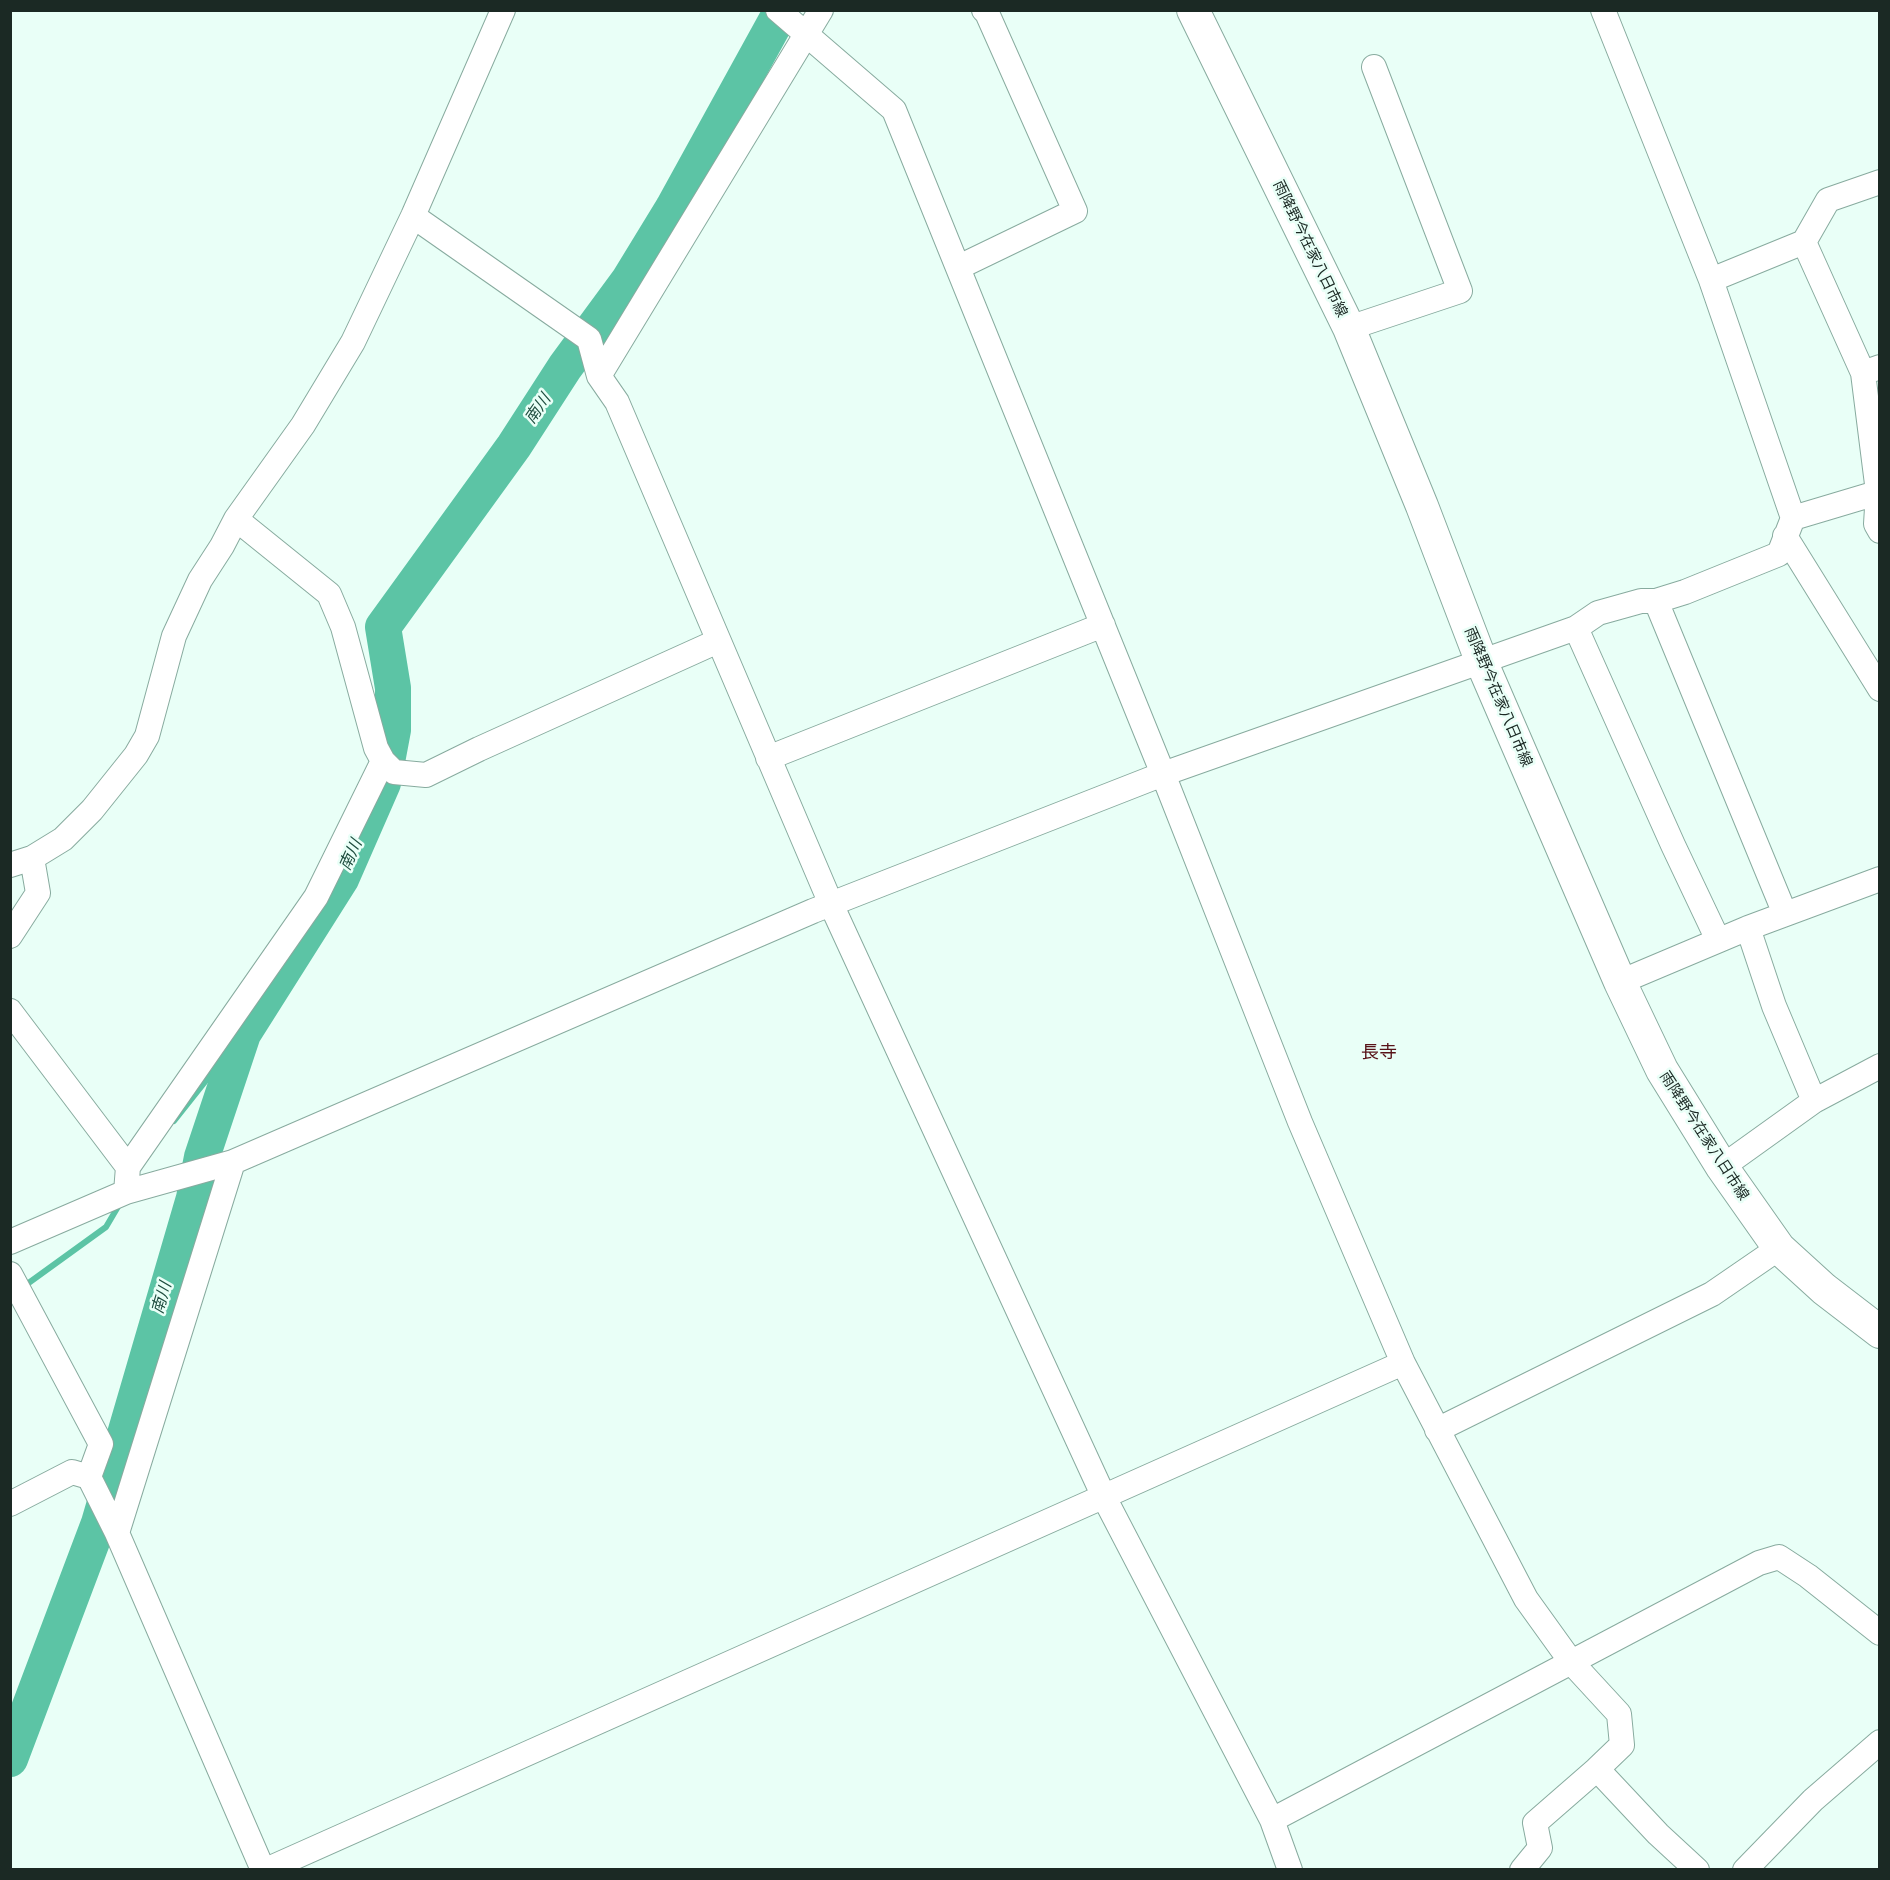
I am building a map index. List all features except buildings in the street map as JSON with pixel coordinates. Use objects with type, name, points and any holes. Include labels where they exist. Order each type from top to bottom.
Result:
[{"type":"main road","name":"雨降野今在家八日市線","points":[[1193,10],[1349,328],[1422,506],[1482,663],[1620,982],[1662,1070],[1722,1167],[1779,1248],[1824,1289],[1880,1332]]},
{"type":"street","points":[[14,926],[38,893],[21,861],[63,839],[92,810],[136,755],[147,736],[174,636],[200,580],[236,519],[303,425],[353,342],[413,216],[503,10]]},
{"type":"street","points":[[778,10],[894,110],[1163,774],[1300,1122],[1403,1362],[1526,1599],[1572,1664],[1619,1714],[1622,1745],[1535,1823],[1540,1848],[1522,1869]]},
{"type":"street","points":[[599,376],[821,10]]},
{"type":"street","points":[[959,267],[1075,211],[984,10]]},
{"type":"street","points":[[1603,10],[1711,280],[1789,527],[1880,688]]},
{"type":"street","points":[[1349,328],[1460,291],[1374,67]]},
{"type":"street","points":[[1711,280],[1804,242],[1828,200],[1880,182]]},
{"type":"street","points":[[413,216],[589,339],[599,376],[617,402],[831,904],[1104,1497],[1272,1820],[1290,1869]]},
{"type":"street","points":[[1804,242],[1871,370],[1879,492],[1876,524],[1880,531]]},
{"type":"street","points":[[10,1242],[126,1192],[232,1162],[831,904],[1163,774],[1482,663],[1576,628],[1598,613],[1641,601],[1656,601],[1685,592],[1779,554],[1789,527],[1879,492]]},
{"type":"street","points":[[236,519],[329,594],[343,627],[376,747],[383,761],[394,772],[426,775],[718,641]]},
{"type":"street","points":[[1656,601],[1785,914]]},
{"type":"street","points":[[768,758],[1103,625]]},
{"type":"street","points":[[1576,628],[1672,845],[1719,940]]},
{"type":"street","points":[[126,1192],[128,1167],[316,897],[383,761]]},
{"type":"street","points":[[1620,982],[1748,928],[1880,879]]},
{"type":"street","points":[[1748,928],[1774,1006],[1815,1101]]},
{"type":"street","points":[[10,1011],[128,1167]]},
{"type":"street","points":[[1722,1167],[1815,1101],[1880,1066]]},
{"type":"street","points":[[117,1533],[232,1162]]},
{"type":"street","points":[[1437,1430],[1712,1294],[1779,1248]]},
{"type":"street","points":[[10,1274],[101,1444],[89,1477],[117,1533],[265,1869],[1403,1362]]},
{"type":"street","points":[[10,1504],[72,1472],[89,1477]]},
{"type":"street","points":[[1272,1820],[1572,1664],[1759,1563],[1779,1557],[1808,1576],[1880,1633]]},
{"type":"street","points":[[1745,1869],[1813,1800],[1880,1742]]},
{"type":"street","points":[[1597,1769],[1658,1834],[1697,1869]]},
{"type":"waterway","name":"南川","points":[[10,1759],[99,1523],[194,1198],[202,1157],[243,1034],[341,879],[383,783],[393,730],[393,688],[383,627],[514,446],[565,367],[629,280],[673,208],[782,10]]},
{"type":"waterway","points":[[174,1121],[243,1034]]},
{"type":"waterway","points":[[23,1287],[106,1227],[119,1205]]},
{"type":"district","name":"長寺","points":[[1379,1053]]}]
